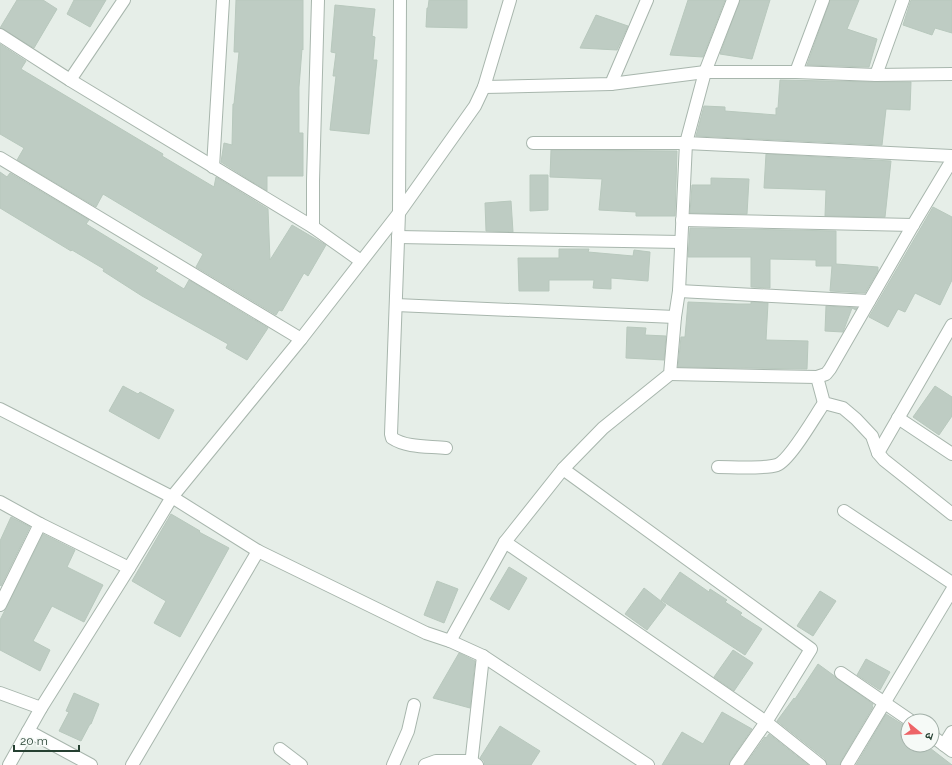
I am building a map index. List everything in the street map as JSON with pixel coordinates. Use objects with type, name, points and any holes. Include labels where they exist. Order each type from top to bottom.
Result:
[{"type":"street","points":[[70,80],[124,0]]},
{"type":"street","points":[[213,167],[223,0]]},
{"type":"street","points":[[313,227],[318,0]]},
{"type":"street","points":[[400,0],[399,213],[391,434],[392,438],[407,445],[446,448]]},
{"type":"street","points":[[9,765],[41,708],[172,497],[301,338],[399,213],[475,106],[484,87],[510,0]]},
{"type":"street","points":[[611,84],[647,0]]},
{"type":"street","points":[[670,374],[679,291],[686,143],[704,72],[733,0]]},
{"type":"street","points":[[796,72],[823,0]]},
{"type":"street","points":[[876,75],[903,0]]},
{"type":"street","points":[[0,35],[70,80],[313,227],[361,261]]},
{"type":"street","points":[[484,87],[611,84],[704,72],[796,72],[876,75],[952,74]]},
{"type":"street","points":[[533,143],[686,143],[952,156]]},
{"type":"street","points":[[0,158],[301,338]]},
{"type":"street","points":[[450,641],[505,542],[563,469],[603,428],[670,374],[817,377],[826,374],[912,225],[952,160]]},
{"type":"street","points":[[682,220],[912,225]]},
{"type":"street","points":[[398,237],[681,242]]},
{"type":"street","points":[[679,291],[869,301]]},
{"type":"street","points":[[396,305],[675,317]]},
{"type":"street","points":[[878,453],[952,325]]},
{"type":"street","points":[[718,467],[769,466],[778,464],[788,457],[824,403],[817,377]]},
{"type":"street","points":[[824,403],[843,408],[856,419],[872,436],[878,453],[884,460],[952,514]]},
{"type":"street","points":[[0,409],[172,497],[258,551],[420,630],[450,641],[483,656],[648,765]]},
{"type":"street","points":[[898,418],[952,454]]},
{"type":"street","points":[[563,469],[811,650],[766,722],[736,765]]},
{"type":"street","points":[[0,502],[40,524],[129,568]]},
{"type":"street","points":[[844,511],[952,583]]},
{"type":"street","points":[[0,605],[40,524]]},
{"type":"street","points":[[505,542],[766,722],[820,765]]},
{"type":"street","points":[[132,765],[258,551]]},
{"type":"street","points":[[847,765],[952,590]]},
{"type":"street","points":[[425,765],[436,761],[473,764],[483,656]]},
{"type":"street","points":[[841,673],[900,713]]},
{"type":"street","points":[[0,693],[41,708]]},
{"type":"street","points":[[393,765],[408,731],[414,705]]},
{"type":"street","points":[[28,731],[91,765]]},
{"type":"street","points":[[948,748],[952,732]]},
{"type":"street","points":[[280,750],[301,765]]},
{"type":"building","points":[[17,0],[43,0],[57,9],[34,48],[0,28]]},
{"type":"building","points":[[74,0],[106,0],[90,27],[67,14]]},
{"type":"building","points":[[236,0],[303,0],[303,50],[302,49],[299,87],[299,133],[303,133],[303,176],[267,176],[267,191],[221,162],[224,143],[232,145],[233,104],[239,52],[234,52]]},
{"type":"building","points":[[429,0],[467,0],[467,28],[426,27]]},
{"type":"building","points":[[688,0],[725,0],[703,57],[670,55]]},
{"type":"building","points":[[740,0],[770,0],[752,59],[720,54]]},
{"type":"building","points":[[830,0],[859,0],[847,29],[877,39],[869,67],[807,65]]},
{"type":"building","points":[[911,0],[952,0],[952,33],[935,28],[932,35],[903,25]]},
{"type":"building","points":[[335,5],[375,9],[372,36],[375,37],[373,60],[377,60],[369,134],[330,130],[336,76],[333,76],[336,53],[331,52]]},
{"type":"building","points":[[596,15],[628,26],[617,50],[580,48]]},
{"type":"building","points":[[0,44],[26,61],[21,69],[163,154],[162,156],[214,187],[216,177],[268,209],[270,260],[292,225],[326,245],[308,276],[304,273],[282,311],[279,310],[276,315],[196,267],[203,254],[103,194],[96,207],[17,160],[24,148],[0,134]]},
{"type":"building","points":[[780,80],[911,82],[910,110],[886,109],[882,145],[696,136],[704,106],[725,107],[725,111],[776,115]]},
{"type":"building","points":[[551,150],[677,151],[675,216],[636,216],[636,212],[599,210],[602,179],[550,177]]},
{"type":"building","points":[[766,154],[891,161],[885,217],[825,216],[826,190],[764,188]]},
{"type":"building","points":[[0,172],[7,177],[10,173],[89,220],[86,224],[158,268],[155,271],[184,289],[189,280],[268,328],[247,360],[226,348],[228,344],[142,296],[103,271],[104,269],[0,208]]},
{"type":"building","points":[[530,175],[548,175],[548,210],[530,211]]},
{"type":"building","points":[[711,178],[749,179],[747,214],[690,213],[692,185],[711,185]]},
{"type":"building","points":[[511,201],[513,232],[486,231],[485,203]]},
{"type":"building","points":[[933,207],[952,217],[952,280],[940,305],[915,293],[905,312],[898,309],[888,327],[869,317]]},
{"type":"building","points":[[690,228],[836,231],[836,264],[878,267],[878,271],[865,293],[830,291],[832,266],[816,266],[816,260],[770,259],[770,288],[751,287],[751,257],[688,257]]},
{"type":"building","points":[[559,249],[589,249],[588,252],[633,256],[634,250],[650,252],[648,281],[611,278],[611,289],[593,288],[594,280],[549,280],[549,291],[519,291],[518,258],[559,258]]},
{"type":"building","points":[[688,302],[737,304],[751,304],[751,302],[768,303],[766,340],[808,341],[807,369],[678,367],[681,337],[685,337]]},
{"type":"building","points":[[826,306],[857,308],[856,310],[852,308],[843,332],[825,331]]},
{"type":"building","points":[[627,327],[646,328],[645,335],[666,336],[664,360],[626,358]]},
{"type":"building","points":[[123,386],[138,394],[140,392],[174,410],[159,439],[109,411]]},
{"type":"building","points":[[935,386],[952,397],[952,416],[939,435],[913,417]]},
{"type":"building","points":[[171,514],[200,531],[199,532],[229,548],[180,637],[154,623],[166,601],[132,581]]},
{"type":"building","points":[[11,517],[30,527],[1,586],[0,541]]},
{"type":"building","points":[[43,534],[75,550],[67,567],[103,585],[84,622],[52,606],[33,641],[50,650],[40,671],[0,650],[0,620]]},
{"type":"building","points":[[509,567],[527,578],[509,610],[490,599]]},
{"type":"building","points":[[680,572],[709,592],[710,589],[727,600],[725,602],[742,613],[740,615],[762,629],[745,655],[661,600]]},
{"type":"building","points":[[437,581],[458,589],[444,623],[424,615]]},
{"type":"building","points":[[644,588],[666,605],[647,630],[625,614]]},
{"type":"building","points":[[820,591],[836,601],[813,636],[797,626]]},
{"type":"building","points":[[733,650],[753,663],[734,691],[714,677]]},
{"type":"building","points":[[459,653],[475,661],[470,708],[433,698]]},
{"type":"building","points":[[866,659],[890,672],[880,690],[857,675]]},
{"type":"building","points":[[818,664],[873,704],[873,707],[840,765],[827,765],[825,759],[777,721],[794,698],[795,699]]},
{"type":"building","points":[[74,693],[99,704],[91,724],[81,741],[59,731],[69,712],[66,711]]},
{"type":"building","points":[[722,712],[752,729],[730,761],[729,765],[662,765],[682,732],[703,744]]},
{"type":"building","points":[[886,714],[900,723],[900,753],[936,753],[952,765],[856,765]]},
{"type":"building","points":[[500,726],[540,751],[531,765],[484,765],[484,761],[480,758]]},
{"type":"building","points":[[769,734],[808,765],[745,765],[765,737],[766,738]]}]
